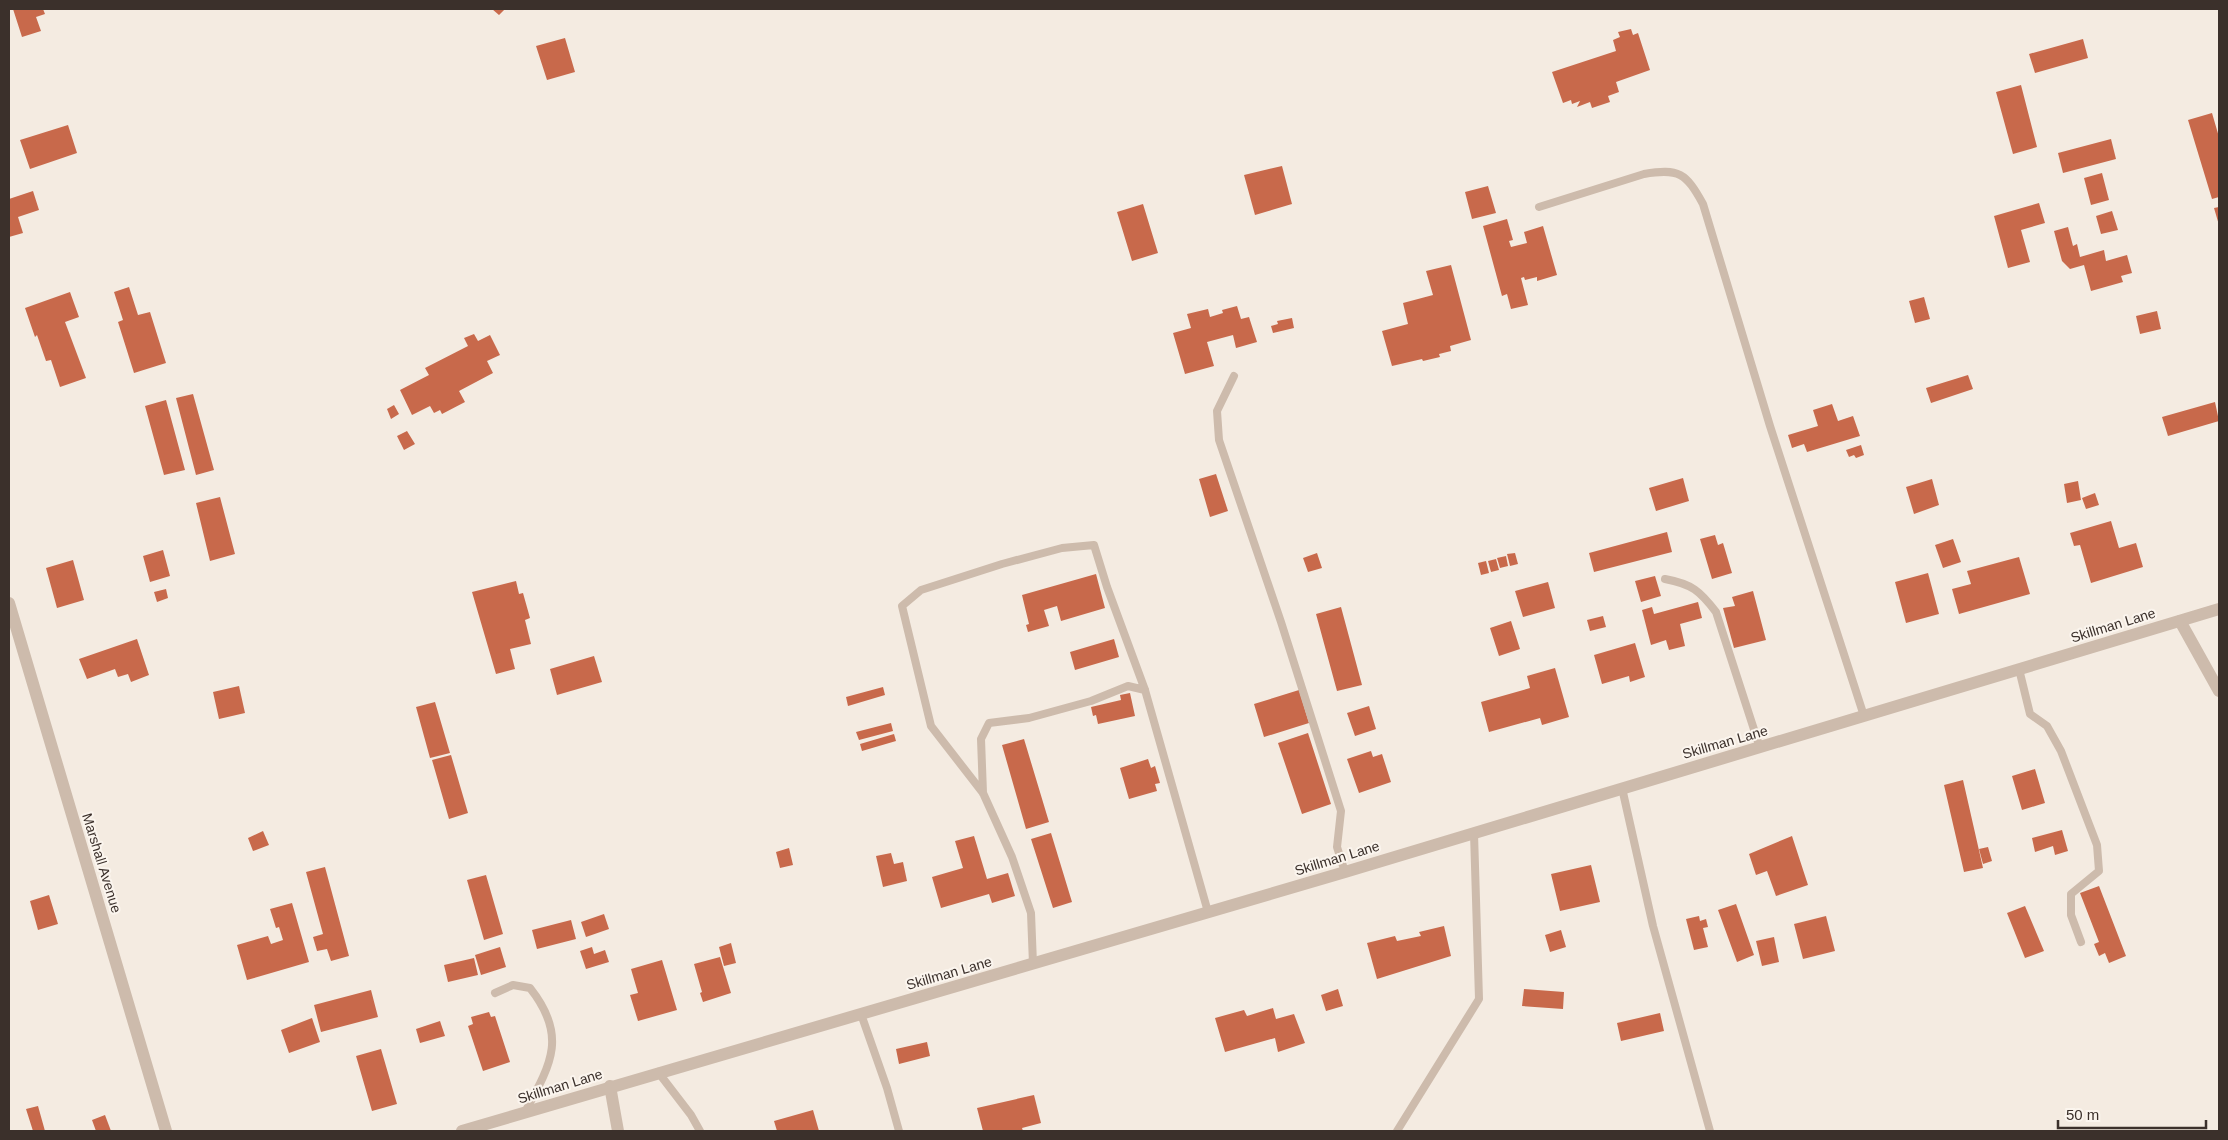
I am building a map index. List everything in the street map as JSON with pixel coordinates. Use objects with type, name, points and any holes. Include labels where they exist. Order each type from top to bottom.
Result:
[{"type":"street","name":"Marshall Avenue","points":[[9,603],[166,1131]]},
{"type":"street","name":"Skillman Lane","points":[[462,1131],[610,1086],[1345,872],[2219,610]]},
{"type":"street","points":[[2180,621],[2219,691]]},
{"type":"street","points":[[610,1086],[618,1131]]},
{"type":"lane","points":[[1539,207],[1644,174],[1661,171],[1679,173],[1689,181],[1698,194],[1703,204],[1770,426],[1864,716]]},
{"type":"lane","points":[[1234,376],[1217,411],[1219,440],[1281,622],[1341,811],[1337,847],[1345,872]]},
{"type":"lane","points":[[1033,964],[1031,913],[1012,857],[983,793],[931,726],[902,606],[921,590],[1002,564],[1062,548],[1094,545],[1107,587],[1145,690],[1208,912]]},
{"type":"lane","points":[[1665,579],[1681,582],[1703,594],[1716,612],[1760,748]]},
{"type":"lane","points":[[2019,669],[2030,714],[2047,726],[2061,751],[2097,845],[2098,871],[2071,894],[2071,916],[2081,942]]},
{"type":"lane","points":[[983,793],[981,739],[989,723],[1037,716],[1091,702],[1128,686],[1145,690]]},
{"type":"lane","points":[[1622,788],[1658,944],[1710,1131]]},
{"type":"lane","points":[[1397,1131],[1480,999],[1474,833]]},
{"type":"lane","points":[[495,992],[513,986],[530,988],[544,1005],[554,1042],[548,1070],[525,1112]]},
{"type":"lane","points":[[860,1014],[887,1088],[899,1131]]},
{"type":"lane","points":[[658,1072],[691,1114],[700,1131]]},
{"type":"building","points":[[13,9],[43,9],[45,14],[36,17],[41,31],[22,37]]},
{"type":"building","points":[[492,9],[505,9],[499,15]]},
{"type":"building","points":[[1631,29],[1633,35],[1638,33],[1650,70],[1616,82],[1619,92],[1608,96],[1610,102],[1592,108],[1590,102],[1577,107],[1580,101],[1572,104],[1571,100],[1563,103],[1552,72],[1616,51],[1613,40],[1620,37],[1618,32]]},
{"type":"building","points":[[565,38],[575,72],[547,80],[536,46]]},
{"type":"building","points":[[2083,39],[2088,58],[2035,73],[2029,54]]},
{"type":"building","points":[[2021,85],[2037,147],[2013,154],[1996,92]]},
{"type":"building","points":[[2212,113],[2219,137],[2219,197],[2212,199],[2188,120]]},
{"type":"building","points":[[68,125],[77,153],[30,169],[20,140]]},
{"type":"building","points":[[2111,139],[2116,159],[2063,173],[2058,153]]},
{"type":"building","points":[[1282,166],[1292,204],[1255,215],[1244,175]]},
{"type":"building","points":[[2102,173],[2109,200],[2091,205],[2084,178]]},
{"type":"building","points":[[1488,186],[1496,213],[1472,219],[1465,192]]},
{"type":"building","points":[[33,191],[39,210],[18,217],[23,233],[9,237],[9,199]]},
{"type":"building","points":[[2039,203],[2045,223],[2021,230],[2030,262],[2008,268],[1994,216]]},
{"type":"building","points":[[1143,204],[1158,253],[1132,261],[1117,212]]},
{"type":"building","points":[[2219,207],[2219,225],[2214,208]]},
{"type":"building","points":[[2112,211],[2118,230],[2101,234],[2096,216]]},
{"type":"building","points":[[1507,219],[1513,240],[1509,241],[1511,247],[1527,243],[1524,232],[1543,226],[1557,275],[1537,281],[1537,277],[1525,280],[1524,277],[1521,278],[1528,305],[1511,309],[1507,294],[1502,296],[1483,226]]},
{"type":"building","points":[[2068,227],[2073,246],[2077,244],[2080,257],[2104,250],[2106,261],[2127,255],[2132,273],[2121,276],[2123,282],[2091,291],[2084,265],[2070,269],[2062,261],[2054,231]]},
{"type":"building","points":[[1451,265],[1471,340],[1450,346],[1451,351],[1439,354],[1440,357],[1392,366],[1382,331],[1408,324],[1403,303],[1433,295],[1426,271]]},
{"type":"building","points":[[129,287],[138,315],[150,312],[166,363],[134,373],[118,322],[123,320],[114,292]]},
{"type":"building","points":[[70,292],[79,317],[65,322],[86,378],[60,387],[51,360],[46,361],[25,308]]},
{"type":"building","points":[[1924,297],[1930,319],[1915,323],[1909,301]]},
{"type":"building","points":[[1237,306],[1241,319],[1249,317],[1257,342],[1236,348],[1233,335],[1207,342],[1214,366],[1185,374],[1173,333],[1191,328],[1187,314],[1208,309],[1210,317],[1223,313],[1222,310]]},
{"type":"building","points":[[2157,311],[2161,329],[2140,334],[2136,316]]},
{"type":"building","points":[[1292,318],[1294,328],[1273,333],[1271,326],[1278,324],[1277,321]]},
{"type":"building","points":[[474,334],[478,341],[490,335],[500,355],[487,361],[493,373],[459,391],[465,402],[442,414],[440,410],[434,413],[430,406],[412,415],[400,390],[429,375],[425,368],[468,346],[464,338]]},
{"type":"building","points":[[1968,375],[1973,389],[1931,403],[1926,388]]},
{"type":"building","points":[[193,394],[214,470],[196,475],[176,398]]},
{"type":"building","points":[[166,400],[185,470],[164,475],[145,406]]},
{"type":"building","points":[[2215,402],[2219,421],[2168,436],[2162,417]]},
{"type":"building","points":[[1832,404],[1838,421],[1853,416],[1860,436],[1807,452],[1804,444],[1792,448],[1788,435],[1818,426],[1813,410]]},
{"type":"building","points":[[394,405],[399,414],[391,419],[387,409]]},
{"type":"building","points":[[407,431],[415,444],[404,450],[397,436]]},
{"type":"building","points":[[1861,445],[1864,455],[1856,458],[1854,455],[1849,457],[1846,450]]},
{"type":"building","points":[[1216,474],[1228,511],[1210,517],[1199,479]]},
{"type":"building","points":[[1683,478],[1689,501],[1656,511],[1649,488]]},
{"type":"building","points":[[1932,479],[1939,505],[1914,514],[1906,487]]},
{"type":"building","points":[[2078,481],[2081,500],[2067,503],[2064,484]]},
{"type":"building","points":[[2095,493],[2099,505],[2086,509],[2082,498]]},
{"type":"building","points":[[220,497],[235,554],[210,561],[196,503]]},
{"type":"building","points":[[2111,521],[2119,548],[2136,543],[2143,567],[2091,583],[2080,545],[2074,546],[2070,533]]},
{"type":"building","points":[[1667,532],[1672,552],[1594,572],[1589,553]]},
{"type":"building","points":[[1715,535],[1718,545],[1723,543],[1732,573],[1712,579],[1700,539]]},
{"type":"building","points":[[1953,539],[1961,562],[1943,568],[1935,545]]},
{"type":"building","points":[[163,550],[170,576],[150,582],[143,556]]},
{"type":"building","points":[[1317,553],[1322,568],[1308,572],[1303,558]]},
{"type":"building","points":[[1515,553],[1518,564],[1510,566],[1507,554]]},
{"type":"building","points":[[1506,556],[1508,566],[1500,568],[1497,558]]},
{"type":"building","points":[[2019,557],[2030,594],[1959,614],[1952,589],[1971,584],[1967,571]]},
{"type":"building","points":[[1496,559],[1499,570],[1491,572],[1488,561]]},
{"type":"building","points":[[73,560],[84,600],[57,608],[46,568]]},
{"type":"building","points":[[1486,561],[1489,573],[1481,575],[1478,563]]},
{"type":"building","points":[[1928,573],[1939,614],[1906,623],[1895,582]]},
{"type":"building","points":[[1096,574],[1105,608],[1061,621],[1057,606],[1044,610],[1049,626],[1028,632],[1026,625],[1029,624],[1022,595]]},
{"type":"building","points":[[1655,576],[1661,596],[1641,602],[1635,581]]},
{"type":"building","points":[[516,581],[519,594],[523,593],[530,618],[525,620],[531,644],[510,649],[515,669],[496,674],[472,592]]},
{"type":"building","points":[[1548,582],[1555,608],[1523,617],[1515,591]]},
{"type":"building","points":[[166,589],[168,598],[157,602],[154,592]]},
{"type":"building","points":[[1753,591],[1766,640],[1734,648],[1723,608],[1735,606],[1732,597]]},
{"type":"building","points":[[1698,602],[1702,618],[1680,624],[1685,646],[1669,650],[1666,640],[1651,645],[1642,610],[1652,607],[1654,614]]},
{"type":"building","points":[[1341,607],[1362,685],[1337,691],[1316,614]]},
{"type":"building","points":[[1603,616],[1606,627],[1590,631],[1587,620]]},
{"type":"building","points":[[1511,621],[1520,649],[1499,656],[1490,628]]},
{"type":"building","points":[[137,639],[149,675],[131,682],[128,674],[118,677],[115,669],[87,679],[79,659]]},
{"type":"building","points":[[1114,639],[1119,657],[1075,670],[1070,652]]},
{"type":"building","points":[[1635,643],[1645,677],[1630,682],[1629,676],[1602,684],[1594,655]]},
{"type":"building","points":[[594,656],[602,682],[557,695],[550,669]]},
{"type":"building","points":[[1555,668],[1569,717],[1542,725],[1540,718],[1489,732],[1481,702],[1530,688],[1527,676]]},
{"type":"building","points":[[239,686],[245,713],[219,719],[213,692]]},
{"type":"building","points":[[883,687],[885,695],[848,706],[846,697]]},
{"type":"building","points":[[1299,690],[1309,723],[1264,737],[1254,704]]},
{"type":"building","points":[[1130,693],[1135,716],[1098,724],[1096,715],[1093,716],[1091,707],[1121,700],[1120,695]]},
{"type":"building","points":[[435,702],[450,753],[430,758],[416,707]]},
{"type":"building","points":[[1369,706],[1376,729],[1355,736],[1347,713]]},
{"type":"building","points":[[891,723],[893,731],[859,740],[856,732]]},
{"type":"building","points":[[1308,733],[1331,804],[1302,814],[1278,743]]},
{"type":"building","points":[[894,734],[896,741],[862,751],[860,744]]},
{"type":"building","points":[[1024,739],[1049,822],[1026,829],[1002,745]]},
{"type":"building","points":[[1371,751],[1373,757],[1382,754],[1391,782],[1359,793],[1347,759]]},
{"type":"building","points":[[451,755],[468,813],[449,819],[432,760]]},
{"type":"building","points":[[1148,759],[1151,768],[1155,766],[1160,783],[1155,784],[1157,791],[1129,799],[1120,768]]},
{"type":"building","points":[[2035,769],[2045,803],[2022,810],[2012,776]]},
{"type":"building","points":[[1963,780],[1983,868],[1964,872],[1944,785]]},
{"type":"building","points":[[2062,830],[2068,851],[2055,855],[2053,846],[2035,852],[2032,838]]},
{"type":"building","points":[[263,831],[269,845],[253,851],[248,838]]},
{"type":"building","points":[[1051,833],[1072,902],[1053,908],[1031,839]]},
{"type":"building","points":[[974,836],[987,879],[1008,873],[1015,896],[992,903],[989,894],[941,908],[932,877],[963,868],[955,841]]},
{"type":"building","points":[[1792,836],[1808,885],[1776,896],[1767,871],[1756,875],[1749,854]]},
{"type":"building","points":[[1988,847],[1992,861],[1983,864],[1979,849]]},
{"type":"building","points":[[789,848],[793,865],[780,868],[776,852]]},
{"type":"building","points":[[891,853],[894,864],[903,862],[907,881],[883,887],[876,856]]},
{"type":"building","points":[[1591,865],[1600,902],[1560,911],[1551,874]]},
{"type":"building","points":[[325,867],[349,956],[331,961],[327,949],[317,951],[313,937],[323,934],[306,872]]},
{"type":"building","points":[[486,875],[503,934],[484,940],[467,880]]},
{"type":"building","points":[[2099,886],[2126,956],[2109,963],[2105,953],[2099,956],[2094,944],[2099,942],[2080,893]]},
{"type":"building","points":[[49,895],[58,924],[38,930],[30,901]]},
{"type":"building","points":[[292,903],[309,962],[247,980],[237,945],[268,936],[271,944],[283,940],[279,927],[276,928],[270,909]]},
{"type":"building","points":[[1736,904],[1754,955],[1737,962],[1718,910]]},
{"type":"building","points":[[2025,906],[2044,951],[2025,958],[2007,913]]},
{"type":"building","points":[[604,914],[609,929],[586,937],[581,922]]},
{"type":"building","points":[[1699,916],[1700,921],[1706,919],[1708,927],[1703,928],[1708,947],[1694,950],[1686,919]]},
{"type":"building","points":[[1826,916],[1835,951],[1803,959],[1794,924]]},
{"type":"building","points":[[571,920],[576,939],[537,949],[532,930]]},
{"type":"building","points":[[1444,926],[1451,956],[1377,979],[1367,943],[1395,936],[1397,941],[1421,936],[1419,932]]},
{"type":"building","points":[[1561,930],[1566,947],[1550,952],[1545,935]]},
{"type":"building","points":[[1774,937],[1779,962],[1762,966],[1756,941]]},
{"type":"building","points":[[731,943],[736,963],[724,966],[719,947]]},
{"type":"building","points":[[500,947],[506,967],[481,975],[475,955]]},
{"type":"building","points":[[592,947],[594,954],[605,950],[609,962],[586,969],[580,951]]},
{"type":"building","points":[[720,957],[731,993],[703,1002],[694,964]]},
{"type":"building","points":[[474,958],[478,975],[448,982],[444,965]]},
{"type":"building","points":[[662,960],[677,1010],[638,1021],[630,995],[638,993],[631,969]]},
{"type":"building","points":[[1338,989],[1343,1006],[1326,1011],[1321,995]]},
{"type":"building","points":[[1524,989],[1564,992],[1563,1009],[1522,1006]]},
{"type":"building","points":[[371,990],[378,1017],[321,1032],[314,1005]]},
{"type":"building","points":[[1273,1008],[1276,1019],[1294,1014],[1305,1043],[1278,1052],[1275,1038],[1225,1052],[1215,1018],[1244,1010],[1247,1016]]},
{"type":"building","points":[[489,1012],[491,1017],[495,1016],[510,1062],[483,1071],[468,1026],[473,1024],[471,1017]]},
{"type":"building","points":[[1660,1013],[1664,1031],[1621,1041],[1617,1023]]},
{"type":"building","points":[[312,1018],[320,1042],[289,1053],[281,1030]]},
{"type":"building","points":[[440,1021],[445,1036],[420,1043],[416,1029]]},
{"type":"building","points":[[927,1042],[930,1056],[899,1064],[896,1049]]},
{"type":"building","points":[[381,1049],[397,1104],[372,1111],[356,1056]]},
{"type":"building","points":[[1034,1095],[1041,1123],[1022,1128],[1023,1131],[983,1131],[977,1108]]},
{"type":"building","points":[[38,1106],[45,1131],[33,1131],[26,1109]]},
{"type":"building","points":[[813,1110],[819,1131],[777,1131],[774,1121]]},
{"type":"building","points":[[105,1115],[111,1131],[96,1131],[92,1120]]}]
